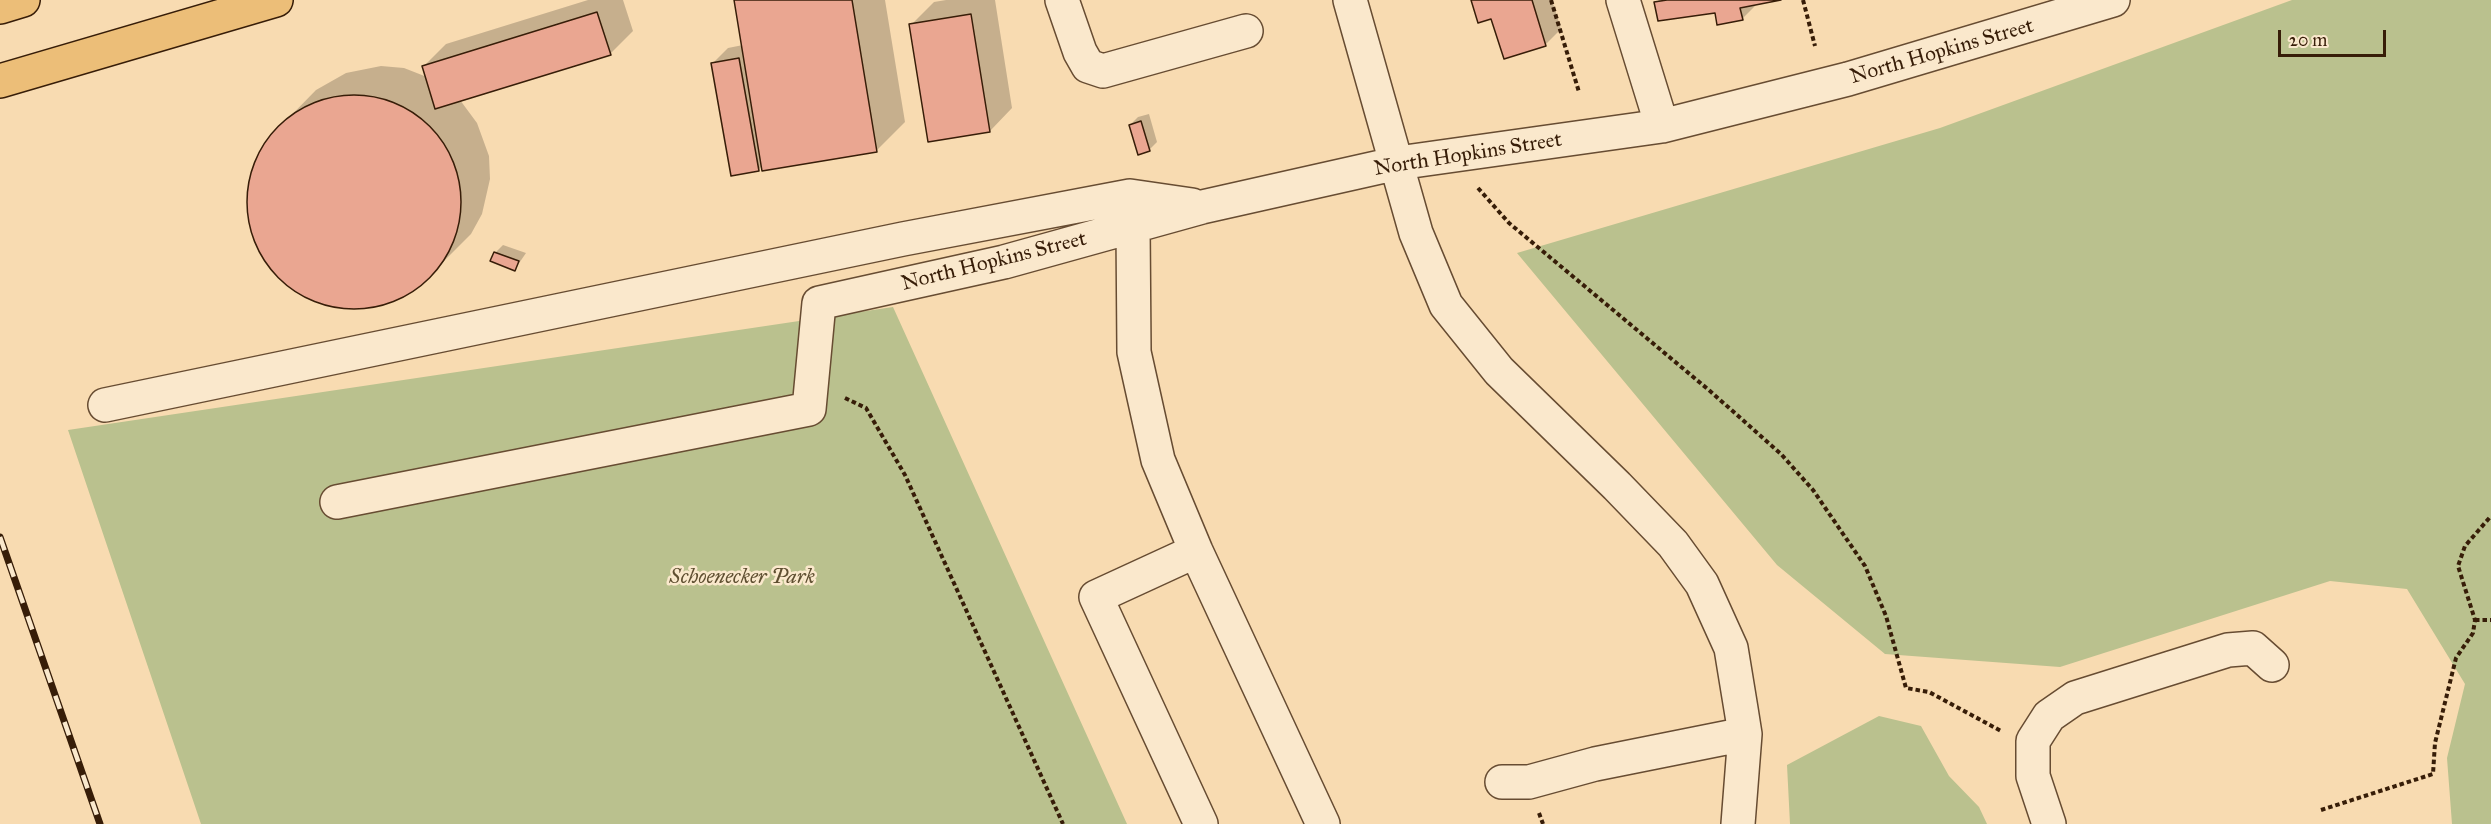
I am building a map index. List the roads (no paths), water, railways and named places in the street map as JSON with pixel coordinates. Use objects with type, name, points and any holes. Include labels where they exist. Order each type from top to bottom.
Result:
[{"type":"main road","points":[[0,7],[23,0]]},
{"type":"main road","points":[[0,81],[276,0]]},
{"type":"street","points":[[1062,0],[1080,52],[1088,66],[1103,71],[1246,31]]},
{"type":"street","points":[[1350,0],[1424,257],[1446,305],[1498,371],[1673,544],[1702,584],[1731,648],[1744,735],[1738,824]]},
{"type":"street","points":[[1623,0],[1662,126]]},
{"type":"street","name":"North Hopkins Street","points":[[337,502],[809,409],[819,303],[1004,262],[1202,207],[1398,163],[1662,126],[1848,79],[2057,9],[2113,0]]},
{"type":"street","points":[[105,405],[903,239],[1130,196],[1202,207]]},
{"type":"street","points":[[1132,226],[1134,352],[1158,460],[1196,550],[1323,824]]},
{"type":"street","points":[[1196,550],[1096,597],[1201,824]]},
{"type":"street","points":[[2049,824],[2033,776],[2033,741],[2049,716],[2075,698],[2228,650],[2253,648],[2272,665]]},
{"type":"street","points":[[1502,782],[1529,782],[1595,764],[1744,735]]},
{"type":"railway","points":[[0,537],[100,824]]},
{"type":"park label","name":"Schoenecker Park","points":[[742,578]]}]
